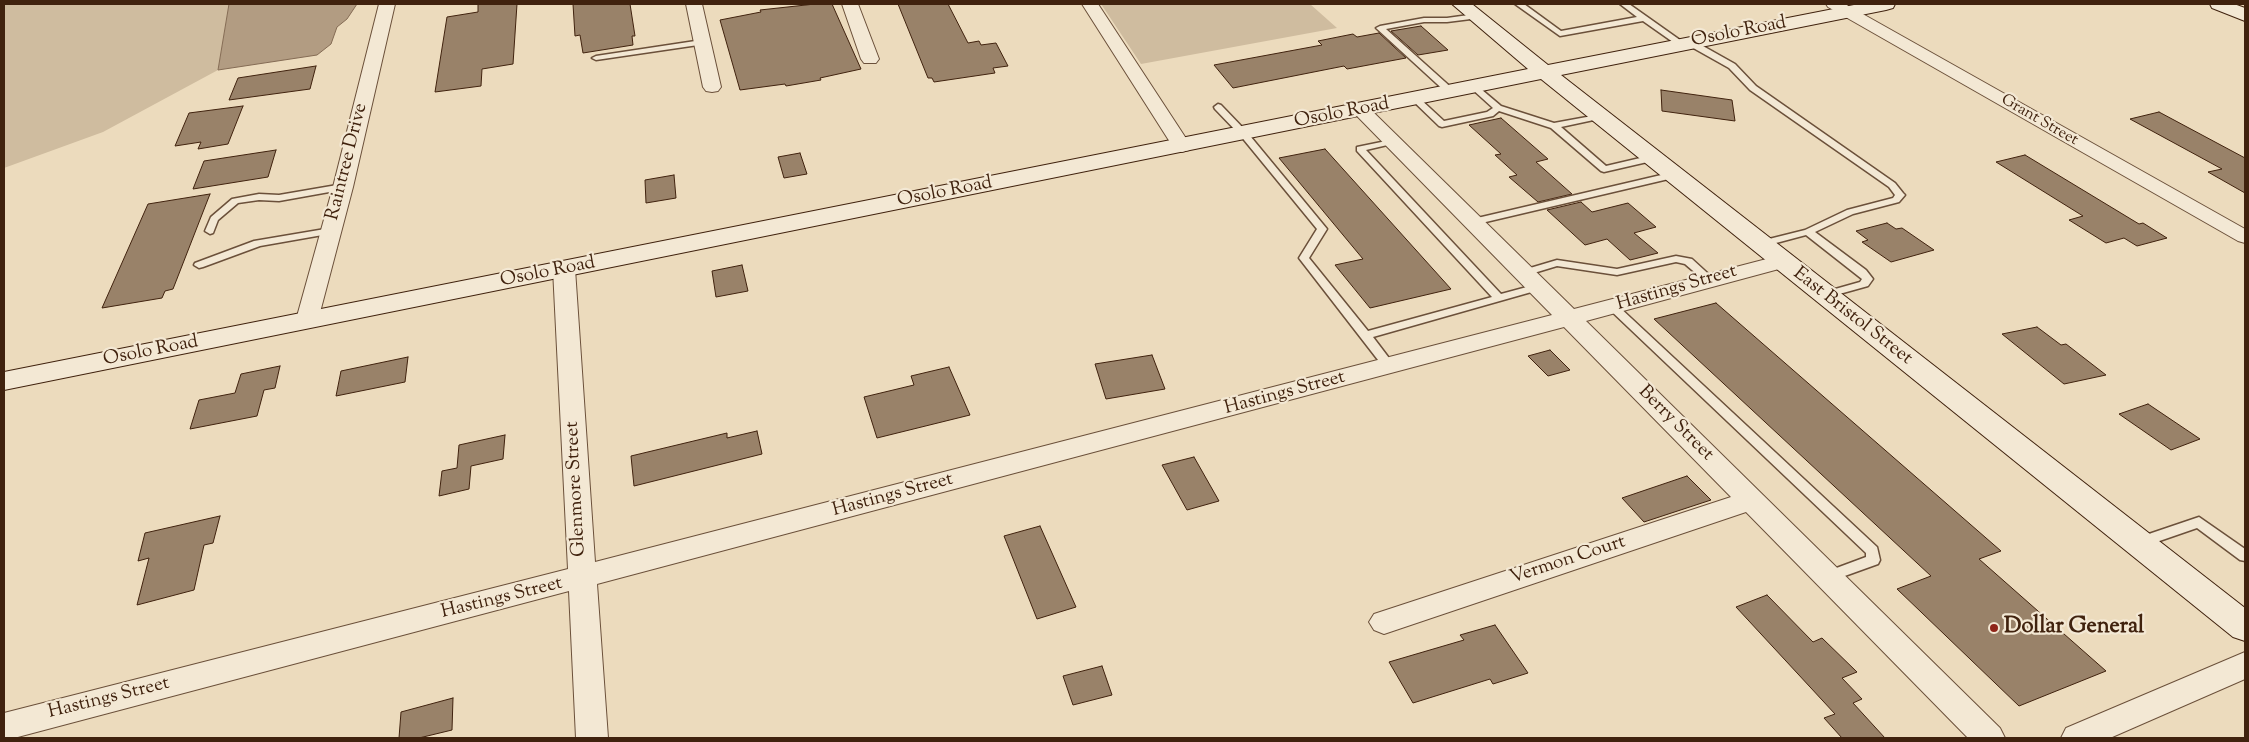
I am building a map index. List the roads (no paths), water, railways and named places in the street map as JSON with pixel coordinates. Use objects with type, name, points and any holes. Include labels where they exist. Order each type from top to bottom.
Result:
[{"type":"street","name":"Raintree Drive","points":[[307,320],[343,187],[387,4]]},
{"type":"street","points":[[694,4],[712,87]]},
{"type":"street","points":[[850,4],[870,59]]},
{"type":"street","points":[[1090,4],[1182,146]]},
{"type":"street","name":"East Bristol Street","points":[[1462,4],[1544,73],[2245,627]]},
{"type":"street","name":"Osolo Road","points":[[4,381],[1687,44],[1840,8],[1886,4]]},
{"type":"street","points":[[2219,4],[2245,15]]},
{"type":"street","name":"Grant Street","points":[[1840,8],[2245,237]]},
{"type":"street","name":"Berry Street","points":[[1361,110],[1989,738]]},
{"type":"street","name":"Hastings Street","points":[[4,727],[582,578],[1570,319],[1782,261]]},
{"type":"street","name":"Glenmore Street","points":[[564,269],[592,738]]},
{"type":"street","name":"Vermon Court","points":[[1384,622],[1751,500]]},
{"type":"street","points":[[2077,738],[2245,665]]},
{"type":"lane","points":[[1519,4],[1560,34],[1644,18]]},
{"type":"lane","points":[[1624,4],[1687,44],[1732,66],[1753,88],[1892,185],[1900,195],[1896,200],[1850,212],[1808,232],[1761,244]]},
{"type":"lane","points":[[1450,92],[1380,28],[1424,20],[1447,20],[1476,16]]},
{"type":"lane","points":[[596,58],[702,42]]},
{"type":"lane","points":[[1475,87],[1498,108],[1554,126],[1604,169],[1653,158]]},
{"type":"lane","points":[[1415,99],[1442,124],[1490,114],[1498,108]]},
{"type":"lane","points":[[1218,107],[1243,134],[1322,229],[1304,258],[1389,366]]},
{"type":"lane","points":[[1554,126],[1600,116]]},
{"type":"lane","points":[[1393,142],[1360,149],[1499,298]]},
{"type":"lane","points":[[1473,222],[1674,175]]},
{"type":"lane","points":[[210,231],[214,220],[236,201],[259,197],[279,198],[343,187]]},
{"type":"lane","points":[[199,264],[258,242],[331,231]]},
{"type":"lane","points":[[1808,232],[1862,272],[1868,279],[1864,284],[1825,295]]},
{"type":"lane","points":[[1366,335],[1499,298],[1557,263],[1618,272],[1676,259],[1688,261],[1710,280]]},
{"type":"lane","points":[[1613,307],[1872,551],[1874,560],[1828,577]]},
{"type":"lane","points":[[2139,543],[2199,522],[2245,556]]},
{"type":"place","name":"Dollar General","points":[[1994,628]]}]
